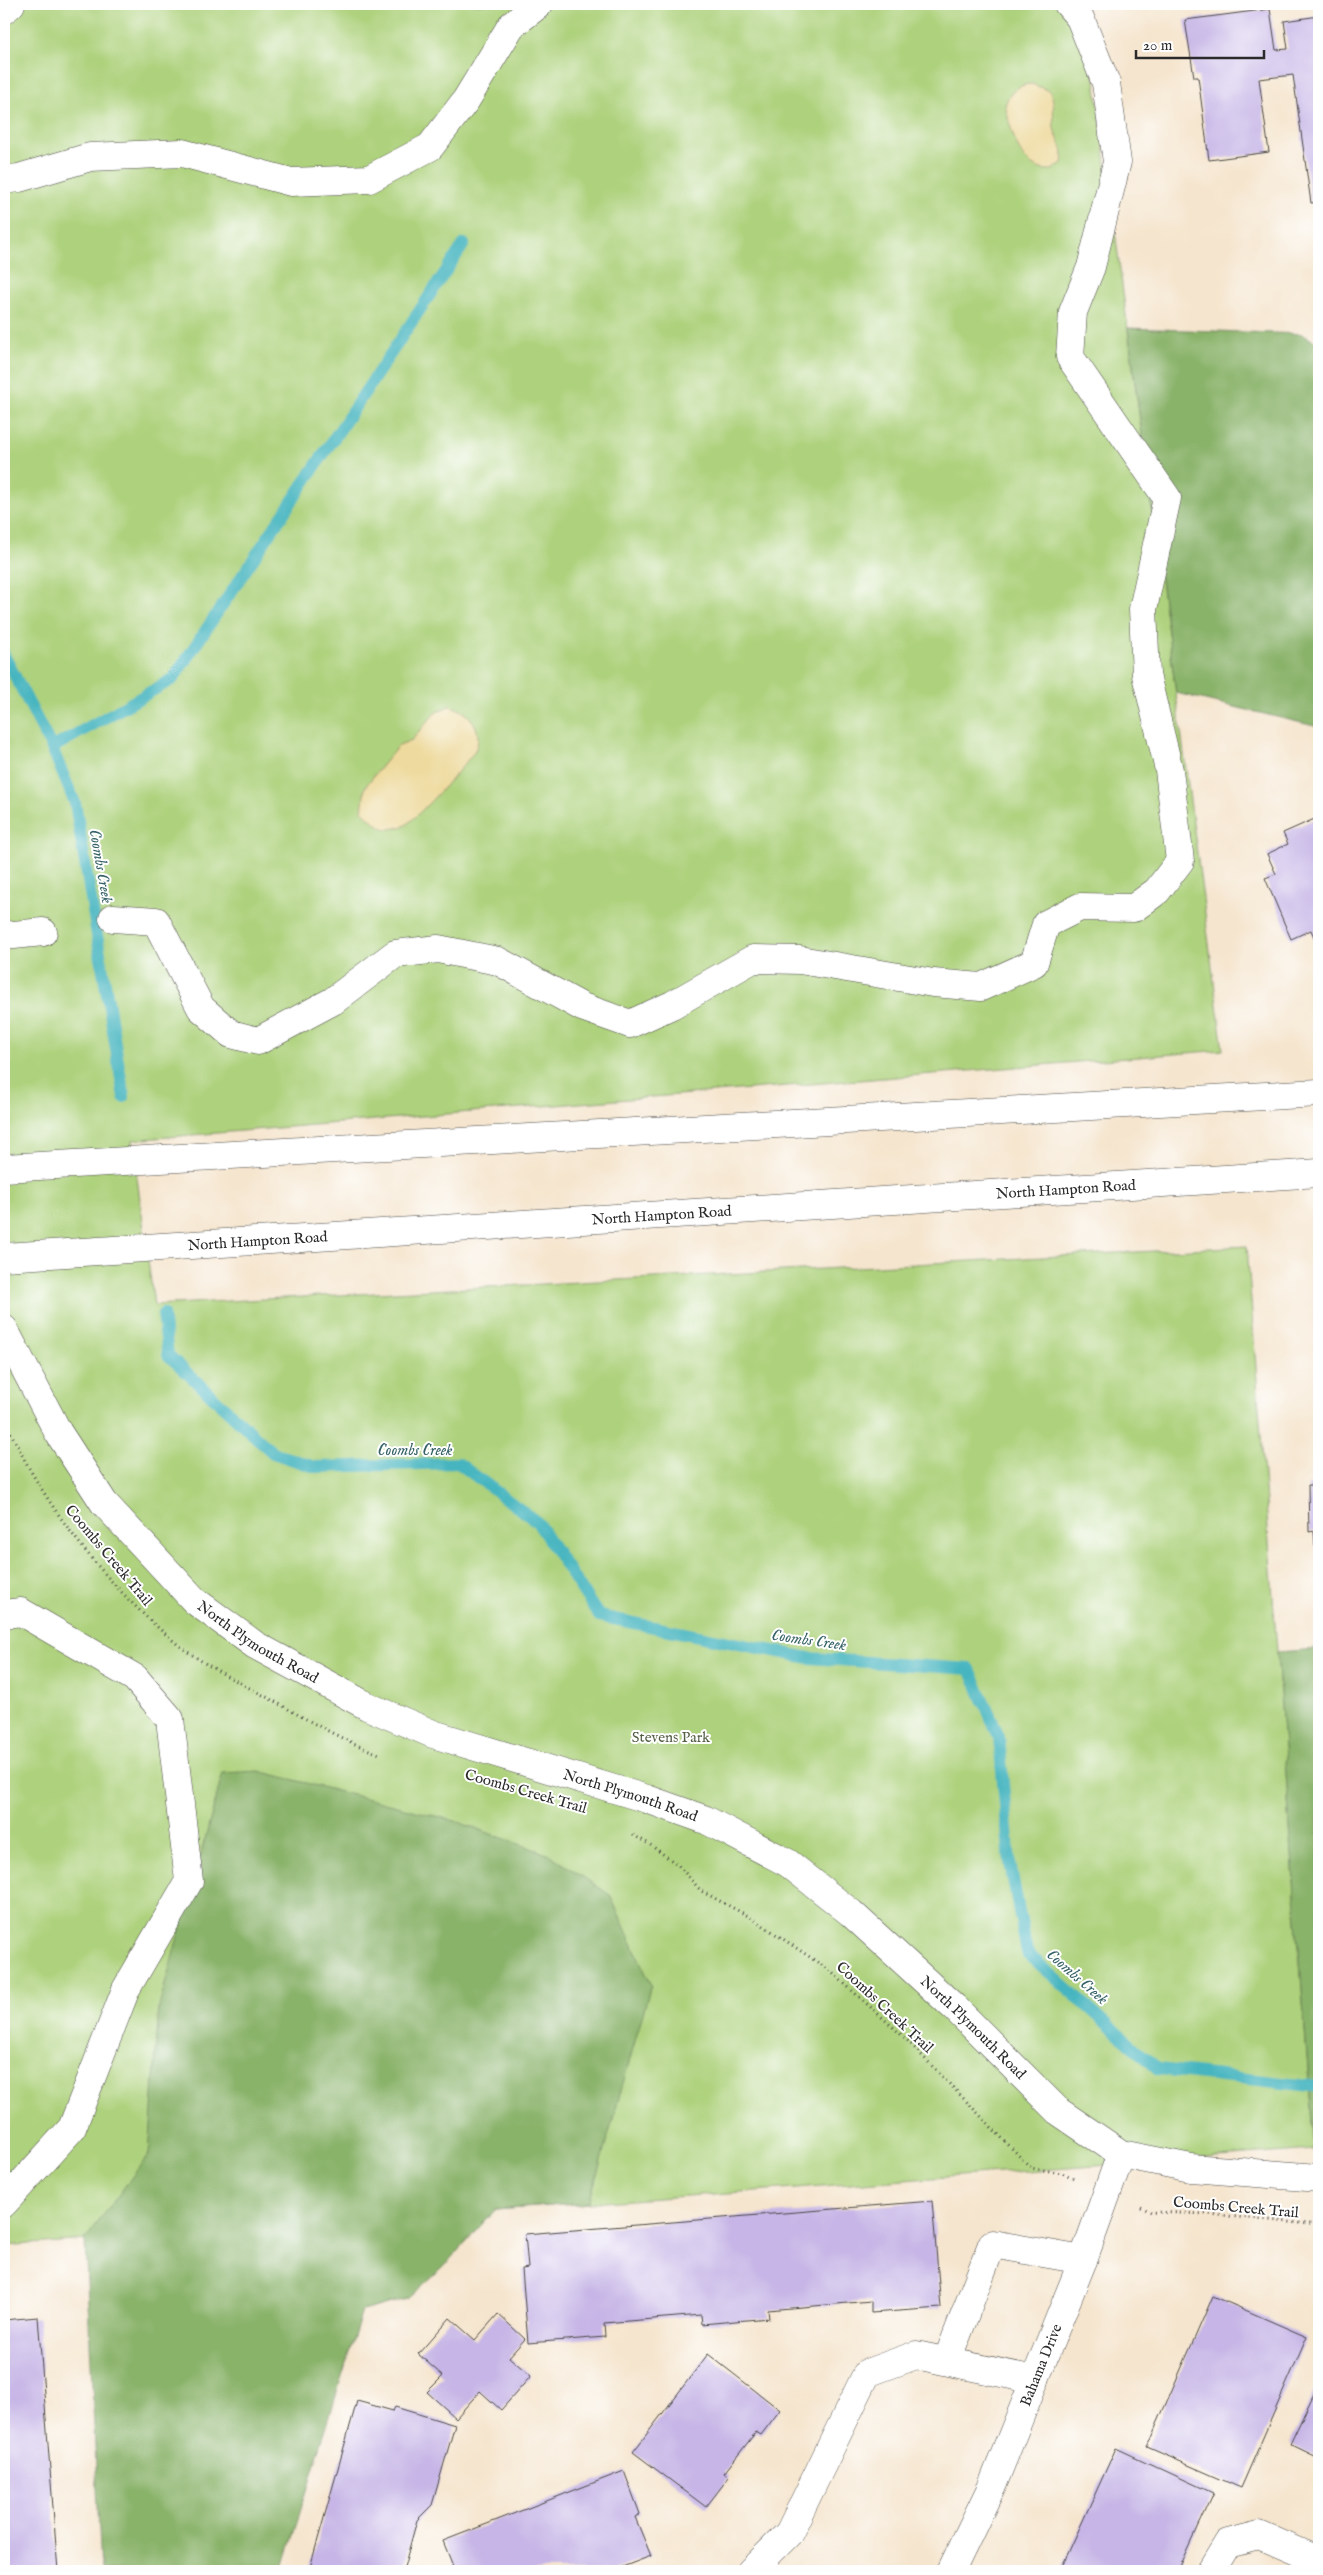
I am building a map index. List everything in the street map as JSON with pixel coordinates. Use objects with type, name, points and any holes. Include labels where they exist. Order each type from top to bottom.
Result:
[{"type":"main road","points":[[4,10],[11,4]]},
{"type":"main road","points":[[4,180],[19,178],[90,157],[182,153],[291,182],[369,179],[430,146],[466,100],[511,26],[539,4]]},
{"type":"main road","points":[[113,918],[156,921],[201,1008],[231,1034],[258,1041],[333,1002],[395,954],[438,949],[498,961],[582,1007],[630,1024],[672,1005],[753,959],[800,960],[932,983],[981,987],[1034,963],[1046,924],[1080,907],[1134,908],[1157,891],[1180,861],[1169,770],[1146,675],[1143,609],[1167,498],[1070,358],[1073,312],[1091,267],[1117,162],[1106,82],[1080,18],[1068,4]]},
{"type":"main road","points":[[4,936],[43,932]]},
{"type":"main road","points":[[4,1168],[1319,1093]]},
{"type":"main road","name":"North Hampton Road","points":[[4,1258],[1319,1173]]},
{"type":"main road","name":"North Plymouth Road","points":[[4,1329],[58,1432],[104,1503],[195,1601],[255,1645],[368,1706],[433,1734],[647,1799],[706,1820],[788,1863],[851,1912],[956,2009],[1058,2111],[1121,2154],[1191,2168],[1319,2178]]},
{"type":"main road","points":[[4,1614],[21,1612],[135,1678],[170,1719],[190,1881],[126,1989],[72,2128],[4,2203]]},
{"type":"main road","name":"Bahama Drive","points":[[951,2571],[992,2486],[1083,2260],[1121,2154]]},
{"type":"main road","points":[[947,2361],[992,2244],[1083,2260]]},
{"type":"main road","points":[[751,2571],[789,2533],[867,2373],[916,2355],[1035,2380]]},
{"type":"main road","points":[[1211,2571],[1228,2543],[1260,2535],[1319,2561]]},
{"type":"path","name":"Coombs Creek Trail","points":[[4,1419],[36,1480],[75,1536],[127,1599],[171,1639],[219,1671],[307,1720],[353,1744],[388,1757]]},
{"type":"path","name":"Coombs Creek Trail","points":[[628,1833],[649,1844],[678,1865],[701,1891],[752,1918],[829,1970],[904,2037],[1031,2168],[1062,2173]]},
{"type":"path","name":"Coombs Creek Trail","points":[[1151,2212],[1208,2214],[1319,2225]]},
{"type":"green space","name":"Stevens Park","points":[[4,4],[1085,4],[1223,1050],[132,1140],[154,1305],[1247,1246],[1314,2150],[4,2246]]},
{"type":"green space","points":[[1128,328],[1302,334],[1319,344],[1319,727],[1176,693]]},
{"type":"green space","points":[[1319,1649],[1319,2150],[1314,2150],[1277,1652]]},
{"type":"green space","points":[[259,1771],[455,1821],[550,1855],[610,1895],[651,1985],[589,2203],[495,2210],[443,2267],[407,2299],[362,2311],[282,2571],[101,2571],[85,2240],[149,2154],[159,2006],[223,1773]]},
{"type":"sand","points":[[1032,84],[1050,91],[1053,100],[1054,128],[1062,149],[1063,158],[1062,163],[1052,170],[1041,169],[1031,164],[1024,157],[1014,138],[1005,105],[1009,96],[1015,90],[1023,85]]},
{"type":"sand","points":[[449,706],[462,711],[473,721],[478,734],[476,748],[443,788],[406,825],[389,829],[380,826],[362,811],[365,787],[399,745],[412,740],[435,713]]},
{"type":"building","points":[[1270,9],[1276,50],[1288,49],[1284,21],[1319,16],[1319,202],[1311,203],[1293,75],[1259,79],[1269,152],[1209,160],[1198,77],[1194,77],[1185,20]]},
{"type":"building","points":[[1319,817],[1319,941],[1316,942],[1311,930],[1291,939],[1265,878],[1276,874],[1267,854],[1288,844],[1283,833]]},
{"type":"building","points":[[1308,1485],[1319,1485],[1319,1545],[1315,1546],[1314,1531],[1309,1532]]},
{"type":"building","points":[[932,2201],[941,2308],[871,2313],[871,2301],[768,2310],[769,2318],[702,2324],[701,2315],[604,2323],[605,2337],[528,2343],[522,2269],[528,2268],[525,2234]]},
{"type":"building","points":[[1213,2296],[1307,2337],[1241,2488],[1147,2447]]},
{"type":"building","points":[[498,2314],[525,2339],[509,2357],[531,2376],[501,2410],[480,2391],[456,2418],[427,2392],[443,2376],[418,2354],[450,2318],[475,2340]]},
{"type":"building","points":[[38,2317],[58,2571],[4,2571],[4,2320]]},
{"type":"building","points":[[708,2354],[780,2410],[761,2435],[756,2432],[724,2473],[729,2477],[706,2507],[633,2452]]},
{"type":"building","points":[[1319,2383],[1319,2458],[1290,2444]]},
{"type":"building","points":[[357,2401],[393,2411],[395,2407],[455,2425],[432,2505],[417,2520],[403,2571],[309,2571]]},
{"type":"building","points":[[1116,2448],[1213,2493],[1177,2571],[1060,2571]]},
{"type":"building","points":[[624,2471],[640,2514],[635,2517],[651,2556],[612,2571],[450,2571],[449,2568],[453,2566],[443,2541]]},
{"type":"waterway","points":[[52,748],[173,679],[464,244]]},
{"type":"waterway","name":"Coombs Creek","points":[[4,655],[52,748],[75,803],[124,1097]]},
{"type":"waterway","name":"Coombs Creek","points":[[163,1314],[168,1355],[273,1453],[315,1467],[458,1463],[537,1522],[599,1616],[809,1658],[970,1669],[999,1737],[1010,1863],[1027,1953],[1158,2069],[1319,2087]]}]
